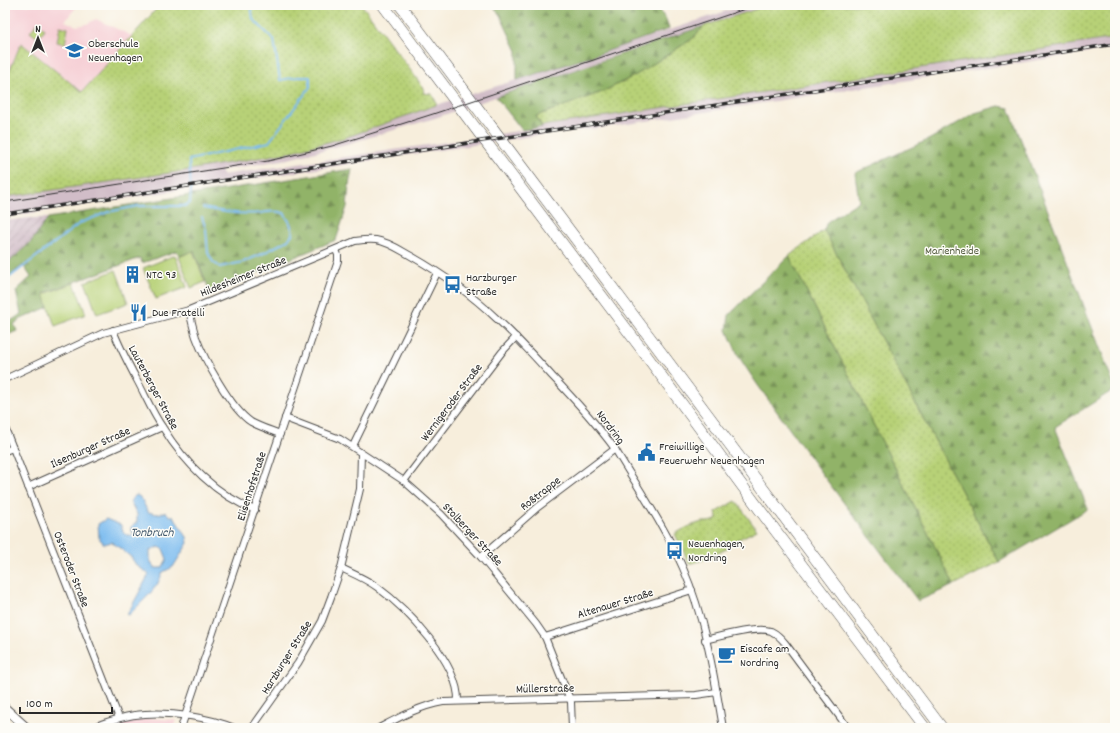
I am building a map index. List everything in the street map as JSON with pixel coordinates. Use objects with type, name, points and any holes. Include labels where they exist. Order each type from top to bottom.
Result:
[{"type":"highway","points":[[383,5],[640,347],[760,510],[925,728]]},
{"type":"highway","points":[[400,5],[942,728]]},
{"type":"street","name":"Nordring","points":[[355,241],[365,239],[383,242],[422,262],[492,314],[516,337],[594,422],[615,449],[674,550],[692,590],[717,692],[723,728]]},
{"type":"street","name":"Hildesheimer Straße","points":[[5,379],[113,330],[189,310],[355,241]]},
{"type":"street","name":"Elisenhofstraße","points":[[181,728],[338,261],[336,250]]},
{"type":"street","points":[[352,446],[437,273]]},
{"type":"street","points":[[189,310],[196,337],[205,356],[238,410],[250,422],[280,434]]},
{"type":"street","name":"Lauterberger Straße","points":[[113,330],[162,427],[178,449],[214,486],[243,505],[255,510]]},
{"type":"street","name":"Wernigeroder Straße","points":[[404,481],[502,352],[516,337]]},
{"type":"street","name":"Stolberger Straße","points":[[285,418],[326,433],[352,446],[404,481],[441,514],[481,557],[536,624],[544,637],[569,698],[572,728]]},
{"type":"street","name":"Ilsenburger Straße","points":[[28,487],[162,427]]},
{"type":"street","name":"Osteroder Straße","points":[[5,428],[119,718]]},
{"type":"street","points":[[5,451],[13,448]]},
{"type":"street","name":"Roßtrappe","points":[[481,557],[538,507],[615,449]]},
{"type":"street","name":"Harzburger Straße","points":[[252,728],[289,677],[312,641],[329,603],[341,568],[360,489],[362,454]]},
{"type":"street","points":[[341,568],[363,578],[377,587],[413,620],[436,648],[450,672],[458,692],[458,701]]},
{"type":"street","name":"Altenauer Straße","points":[[544,637],[692,590]]},
{"type":"street","points":[[705,640],[755,630],[765,630],[775,634],[785,643],[848,728]]},
{"type":"street","name":"Müllerstraße","points":[[380,728],[426,705],[443,702],[696,695],[717,692]]},
{"type":"street","points":[[5,708],[27,728]]},
{"type":"street","points":[[91,728],[119,718],[145,714],[185,716],[211,720],[234,728]]},
{"type":"shaded area","name":"Oberschule Neuenhagen","points":[[5,5],[78,5],[65,21],[77,26],[87,24],[96,19],[132,36],[82,92],[22,43],[5,82]]},
{"type":"shaded area","points":[[744,5],[769,5],[633,49],[435,118],[350,143],[288,159],[222,170],[222,175],[468,139],[542,126],[1115,38],[1115,48],[608,127],[532,136],[5,217],[5,197],[183,171],[287,153],[347,137],[436,105],[599,54]]},
{"type":"shaded area","points":[[30,218],[48,218],[31,242],[5,266],[5,221]]},
{"type":"shaded area","points":[[149,718],[176,720],[173,728],[104,728],[133,720]]},
{"type":"green space","points":[[160,5],[362,5],[420,83],[424,90],[423,93],[432,94],[436,105],[347,137],[286,153],[183,171],[5,197],[5,110],[10,98],[5,91],[5,82],[21,43],[82,92]]},
{"type":"green space","points":[[492,5],[657,5],[667,22],[669,29],[599,54],[517,80],[517,51],[500,15]]},
{"type":"green space","points":[[769,5],[1115,5],[1115,38],[542,126],[536,116],[602,92],[636,75],[692,39],[704,26]]},
{"type":"green space","points":[[37,23],[45,29],[38,38],[30,32]]},
{"type":"green space","points":[[60,26],[68,28],[65,44],[57,42]]},
{"type":"green space","points":[[704,26],[692,39],[636,75],[602,92],[536,116],[542,127],[522,130],[496,97]]},
{"type":"green space","name":"Marienheide","points":[[999,106],[1009,108],[1115,389],[1055,427],[1088,509],[999,562],[824,230],[827,222],[859,201],[855,173],[930,139],[975,113]]},
{"type":"green space","points":[[352,169],[347,207],[336,240],[210,292],[194,251],[179,256],[177,251],[142,263],[140,258],[44,293],[48,307],[19,320],[14,324],[17,331],[5,336],[5,325],[21,314],[16,291],[31,277],[23,265],[5,279],[5,266],[31,242],[48,218]]},
{"type":"green space","points":[[824,230],[999,562],[954,585],[789,256]]},
{"type":"green space","points":[[193,251],[205,282],[191,288],[179,257]]},
{"type":"green space","points":[[175,255],[187,287],[156,299],[143,268]]},
{"type":"green space","points":[[789,256],[954,585],[918,601],[819,470],[757,384],[739,357],[727,330],[729,315]]},
{"type":"green space","points":[[116,270],[128,303],[97,314],[85,282]]},
{"type":"green space","points":[[74,283],[86,314],[55,326],[44,294]]},
{"type":"green space","points":[[736,501],[757,530],[733,542],[726,549],[711,557],[689,563],[675,534],[696,524],[716,520],[716,512]]},
{"type":"water","name":"Tonbruch","points":[[137,495],[141,498],[148,512],[157,514],[166,512],[170,516],[173,516],[187,537],[188,543],[173,567],[163,572],[157,585],[147,597],[129,615],[127,615],[149,574],[136,565],[131,557],[112,542],[104,544],[99,538],[98,524],[106,519],[121,525],[125,534],[134,535],[131,527],[137,522],[137,514],[130,502],[133,497]],"holes":[[[159,547],[163,549],[167,559],[162,568],[154,568],[150,560],[150,550]]]},
{"type":"waterway","points":[[5,281],[80,223],[108,212],[138,206],[184,206],[190,203],[191,190],[189,160],[269,142],[310,87],[310,77],[280,80],[274,40],[253,19],[251,5]]},
{"type":"waterway","points":[[202,217],[206,229],[208,253],[213,262],[220,267],[243,262],[262,254],[288,240],[293,233],[290,223],[284,213],[274,211],[253,214],[224,212],[203,208]]},
{"type":"tram line","points":[[5,202],[268,161],[332,146],[433,114],[757,5]]},
{"type":"railway","points":[[5,214],[1115,44]]},
{"type":"place","name":"Oberschule Neuenhagen","points":[[75,50]]},
{"type":"place","name":"NTC 93","points":[[133,274]]},
{"type":"place","name":"Harzburger Straße","points":[[453,284]]},
{"type":"place","name":"Due Fratelli","points":[[139,312]]},
{"type":"place","name":"Freiwillige Feuerwehr Neuenhagen","points":[[646,453]]},
{"type":"place","name":"Neuenhagen, Nordring","points":[[675,550]]},
{"type":"place","name":"Eiscafe am Nordring","points":[[727,655]]}]
